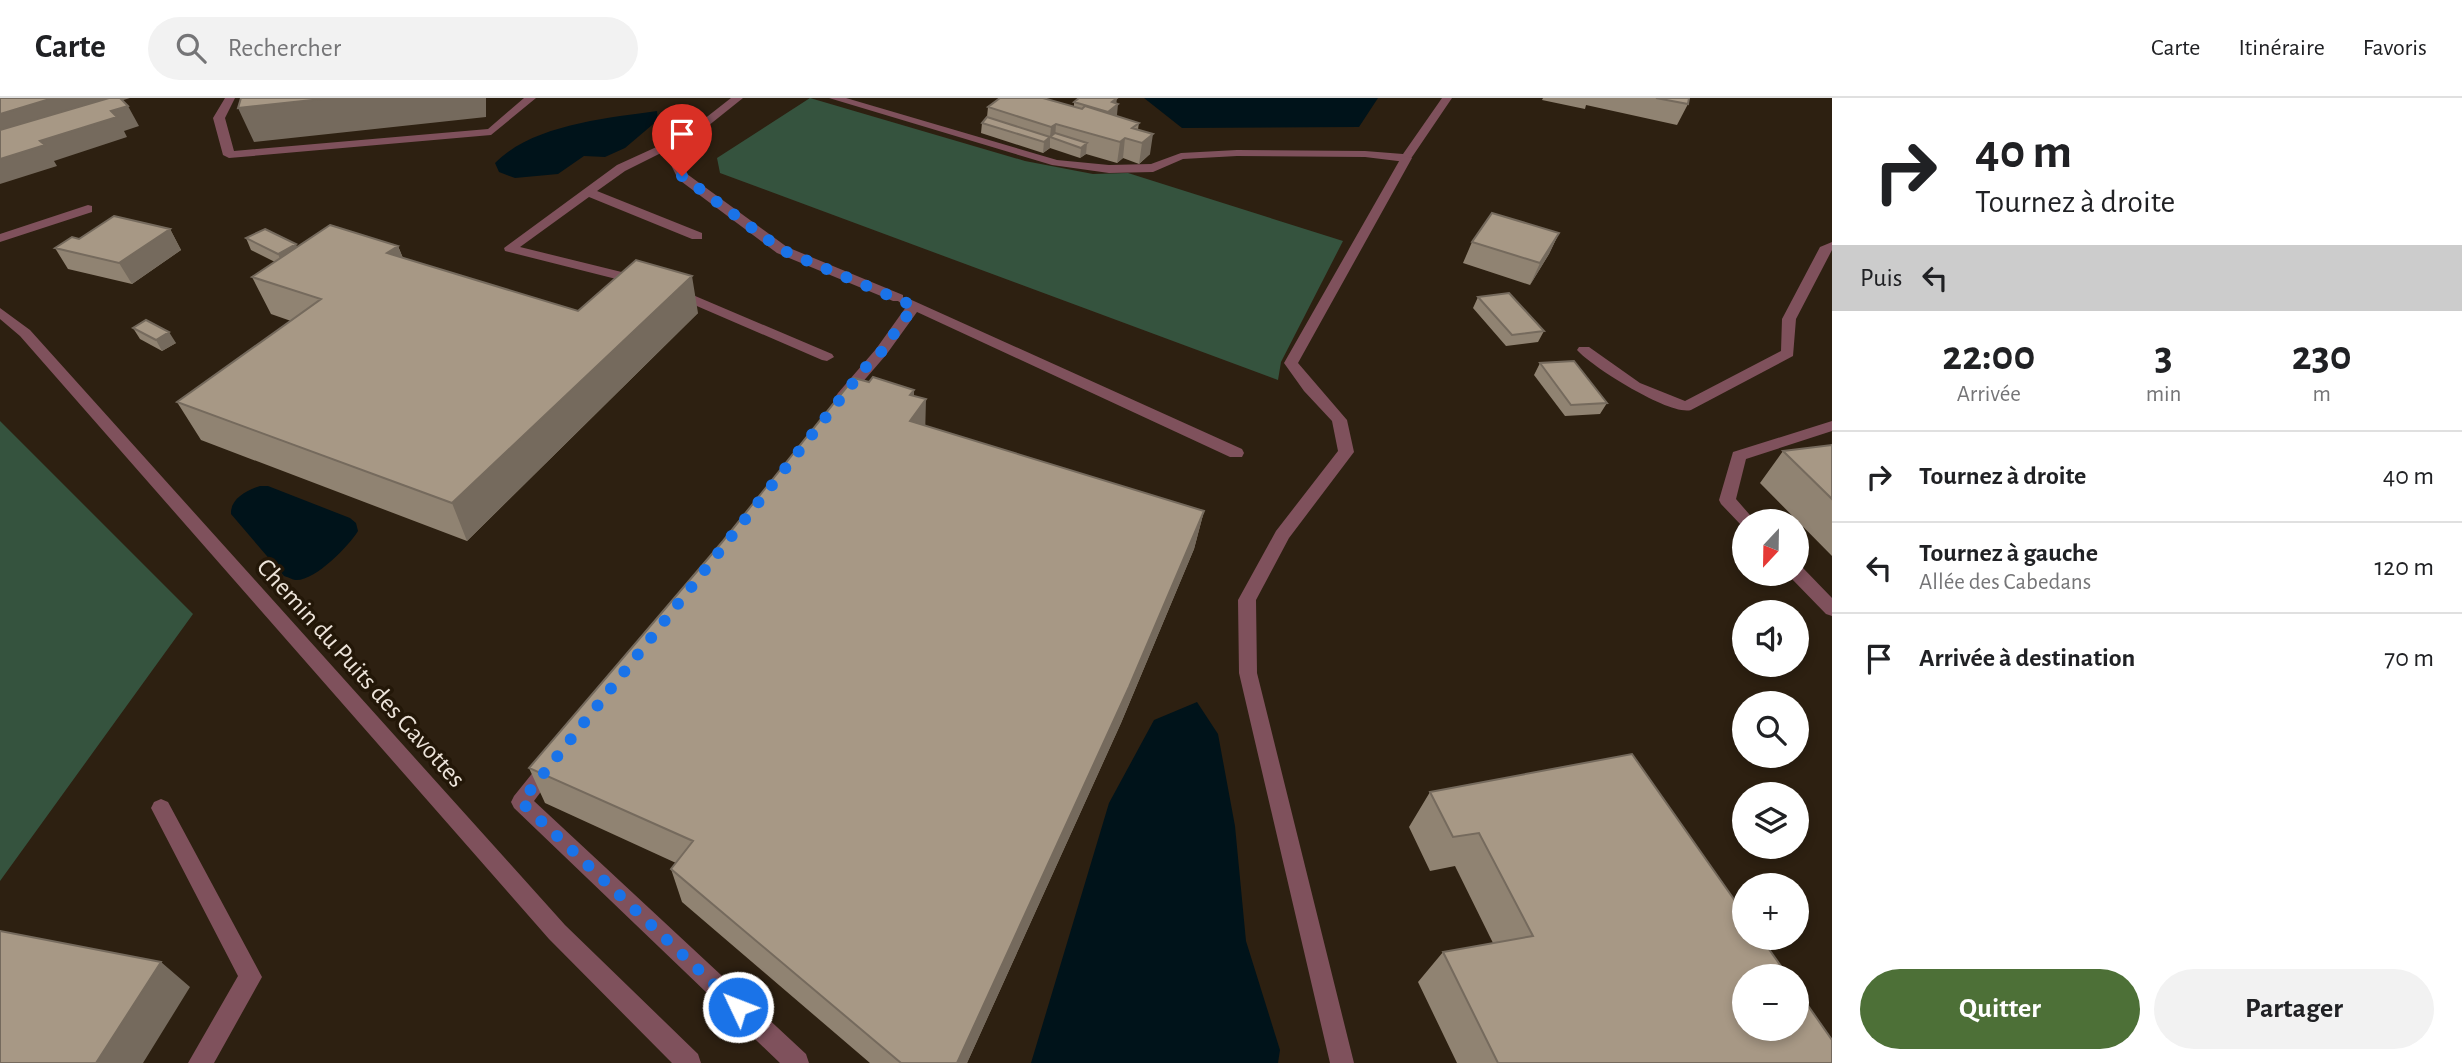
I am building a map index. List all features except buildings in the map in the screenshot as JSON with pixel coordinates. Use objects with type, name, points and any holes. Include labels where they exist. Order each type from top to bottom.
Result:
[{"type":"street","points":[[230,98],[219,118],[229,155],[491,132],[531,98]]},
{"type":"street","points":[[738,98],[689,136],[621,168],[510,248],[660,285],[827,357]]},
{"type":"street","points":[[834,98],[1056,163],[1109,169],[1153,168],[1181,156],[1237,153],[1365,154],[1406,158]]},
{"type":"street","points":[[1342,1063],[1248,673],[1247,600],[1282,535],[1346,452],[1339,420],[1309,388],[1291,363],[1406,158],[1447,98]]},
{"type":"street","points":[[689,136],[674,159],[682,176],[782,250],[906,302],[1236,453]]},
{"type":"street","points":[[588,192],[697,236]]},
{"type":"street","points":[[0,238],[88,209]]},
{"type":"street","points":[[1584,350],[1635,386],[1686,407],[1788,353],[1789,319],[1826,247],[1832,246]]},
{"type":"street","points":[[830,412],[881,352],[906,302]]},
{"type":"street","name":"Chemin du Puits des Gavottes","points":[[0,312],[25,334],[557,932],[689,1063]]},
{"type":"street","points":[[1736,509],[1727,500],[1739,456],[1832,426]]},
{"type":"street","points":[[1810,586],[1832,609]]},
{"type":"street","points":[[564,748],[521,802],[797,1063]]},
{"type":"street","points":[[161,808],[251,976],[200,1063]]},
{"type":"green space","points":[[810,98],[1025,161],[1093,174],[1128,173],[1343,241],[1281,362],[1278,380],[720,173],[717,158]]},
{"type":"green space","points":[[0,421],[193,614],[0,881]]},
{"type":"shaded area","points":[[1144,98],[1378,98],[1359,127],[1182,128]]},
{"type":"shaded area","points":[[657,111],[658,120],[625,148],[605,157],[584,156],[558,174],[515,178],[499,172],[495,163],[510,150],[549,132],[571,125]]},
{"type":"shaded area","points":[[260,486],[268,486],[350,518],[356,523],[358,531],[339,554],[312,575],[295,580],[284,576],[231,514],[236,500]]},
{"type":"shaded area","points":[[1197,702],[1218,734],[1235,826],[1246,941],[1280,1050],[1278,1063],[1031,1063],[1109,803],[1154,720]]},
{"type":"route","points":[[682,176],[782,250],[914,306],[881,352],[864,369],[521,802],[738,1007]]}]
